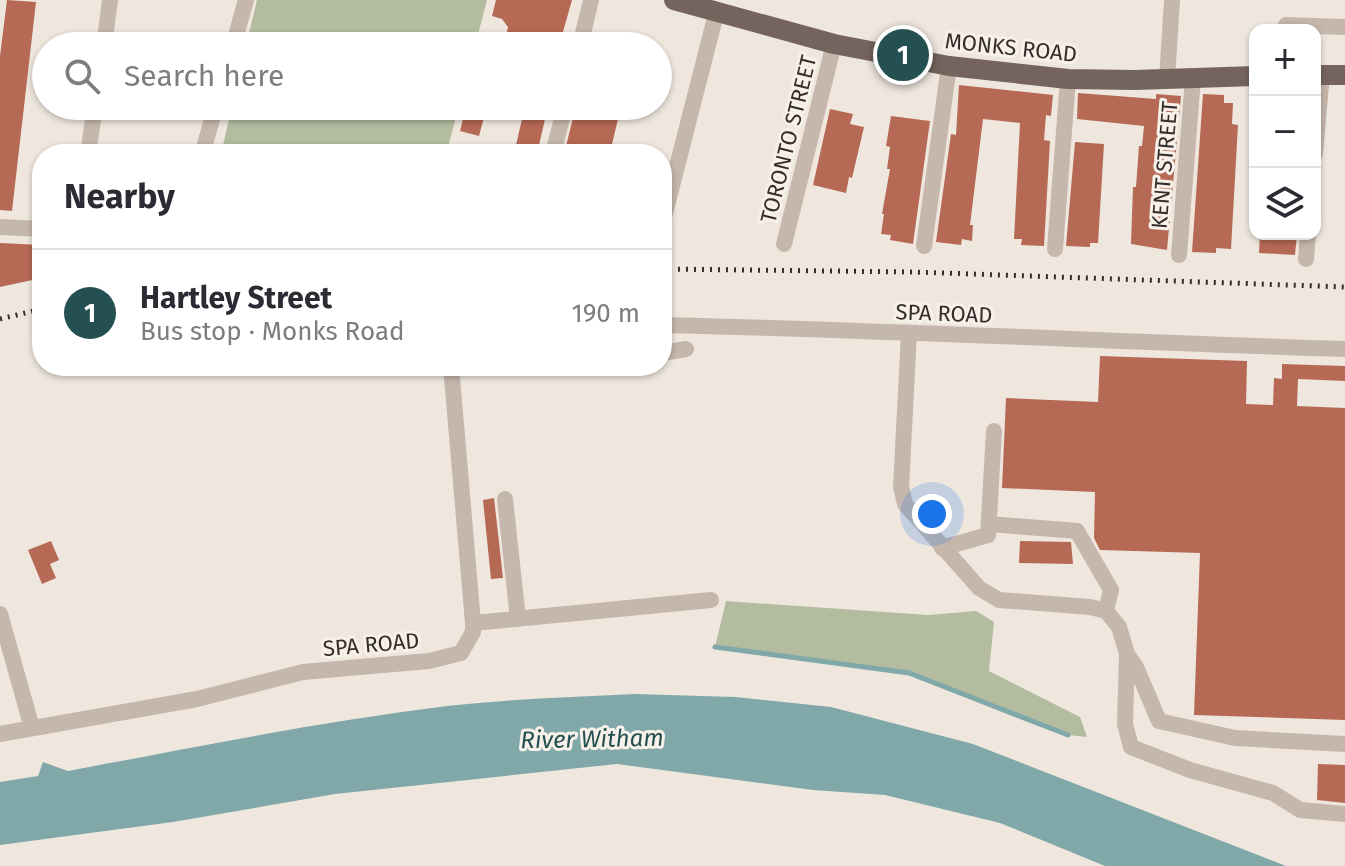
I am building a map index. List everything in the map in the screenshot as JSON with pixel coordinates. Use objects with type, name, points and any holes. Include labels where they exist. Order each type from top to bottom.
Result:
[{"type":"main road","name":"MONKS ROAD","points":[[674,0],[724,8],[834,44],[949,66],[1068,79],[1249,76]]},
{"type":"main road","points":[[1321,74],[1345,75]]},
{"type":"street","points":[[106,32],[110,0]]},
{"type":"street","points":[[237,32],[246,0]]},
{"type":"street","points":[[583,32],[591,0]]},
{"type":"street","points":[[1167,79],[1172,0]]},
{"type":"street","points":[[672,190],[724,8]]},
{"type":"street","points":[[1286,22],[1345,27]]},
{"type":"street","name":"TORONTO STREET","points":[[784,244],[834,44]]},
{"type":"street","points":[[924,246],[949,66]]},
{"type":"street","name":"KENT STREET","points":[[1179,255],[1193,78]]},
{"type":"street","points":[[1055,249],[1068,79]]},
{"type":"street","points":[[89,144],[93,120]]},
{"type":"street","points":[[205,144],[212,120]]},
{"type":"street","points":[[556,144],[562,120]]},
{"type":"street","points":[[0,227],[32,229]]},
{"type":"street","points":[[1306,259],[1308,240]]},
{"type":"street","name":"SPA ROAD","points":[[672,325],[822,328],[1080,341],[1345,349]]},
{"type":"street","points":[[909,334],[901,487],[905,504],[942,548],[979,588],[999,600],[1106,611],[1119,627],[1127,654],[1125,724],[1131,747],[1190,770],[1273,793],[1300,810],[1345,814]]},
{"type":"street","points":[[672,351],[686,349]]},
{"type":"street","points":[[452,376],[473,623],[711,600]]},
{"type":"street","points":[[942,548],[988,535],[994,431]]},
{"type":"street","points":[[505,499],[518,619]]},
{"type":"street","points":[[989,524],[1077,531],[1111,590],[1106,611]]},
{"type":"street","points":[[0,614],[32,728]]},
{"type":"street","name":"SPA ROAD","points":[[0,734],[197,699],[303,672],[429,661],[461,653],[473,632],[473,623]]},
{"type":"street","points":[[1127,654],[1136,667],[1159,721],[1235,738],[1345,744]]},
{"type":"green space","points":[[257,0],[487,0],[479,32],[249,32]]},
{"type":"green space","points":[[229,120],[455,120],[449,144],[223,144]]},
{"type":"green space","points":[[726,601],[928,615],[976,611],[994,622],[989,671],[1080,717],[1087,737],[1068,735],[909,673],[715,647]]},
{"type":"water","name":"River Witham","points":[[635,694],[735,697],[831,707],[973,744],[1286,866],[1105,866],[1000,823],[885,795],[813,790],[617,764],[335,794],[173,822],[0,845],[0,782],[38,776],[43,762],[68,771],[399,712],[494,702]]},
{"type":"building","points":[[7,0],[36,2],[12,211],[0,210],[0,56]]},
{"type":"building","points":[[496,0],[572,0],[563,32],[507,32],[508,27],[502,19],[492,16]]},
{"type":"building","points":[[959,85],[1053,95],[1051,116],[1046,115],[1044,140],[1050,141],[1044,246],[1021,245],[1022,239],[1014,239],[1020,123],[983,119],[970,225],[973,225],[972,241],[962,239],[961,245],[936,242],[951,134],[956,135]]},
{"type":"building","points":[[1078,93],[1156,99],[1156,94],[1181,96],[1167,250],[1131,244],[1133,187],[1136,187],[1144,126],[1077,119]]},
{"type":"building","points":[[1203,94],[1224,95],[1224,103],[1233,103],[1232,124],[1238,125],[1231,249],[1216,248],[1216,253],[1192,252]]},
{"type":"building","points":[[830,109],[853,114],[850,124],[864,127],[846,193],[813,185]]},
{"type":"building","points":[[891,116],[930,121],[913,244],[890,240],[891,235],[881,234],[890,169],[887,169],[890,147],[886,146]]},
{"type":"building","points":[[463,120],[483,120],[479,136],[460,131]]},
{"type":"building","points":[[522,120],[545,120],[539,144],[516,144]]},
{"type":"building","points":[[572,120],[618,120],[612,144],[566,144]]},
{"type":"building","points":[[1075,142],[1104,144],[1098,243],[1090,243],[1090,247],[1066,246]]},
{"type":"building","points":[[1260,240],[1296,240],[1295,255],[1259,253]]},
{"type":"building","points":[[0,243],[32,245],[32,280],[0,287]]},
{"type":"building","points":[[1100,356],[1247,361],[1246,404],[1273,405],[1274,378],[1282,379],[1282,364],[1345,366],[1345,381],[1298,379],[1297,406],[1345,408],[1345,720],[1194,715],[1200,553],[1100,550],[1094,538],[1095,492],[1002,488],[1006,398],[1098,402]]},
{"type":"building","points":[[494,498],[503,578],[491,579],[483,500]]},
{"type":"building","points":[[51,541],[59,560],[50,564],[56,578],[42,584],[28,550]]},
{"type":"building","points":[[1020,541],[1071,542],[1073,564],[1019,563]]},
{"type":"building","points":[[1318,764],[1345,765],[1345,803],[1317,800]]},
{"type":"waterway","points":[[715,647],[909,673],[1068,735]]},
{"type":"railway","points":[[672,269],[914,272],[1345,287]]},
{"type":"railway","points":[[0,319],[32,311]]},
{"type":"place","name":"Hartley Street","points":[[903,55]]}]
